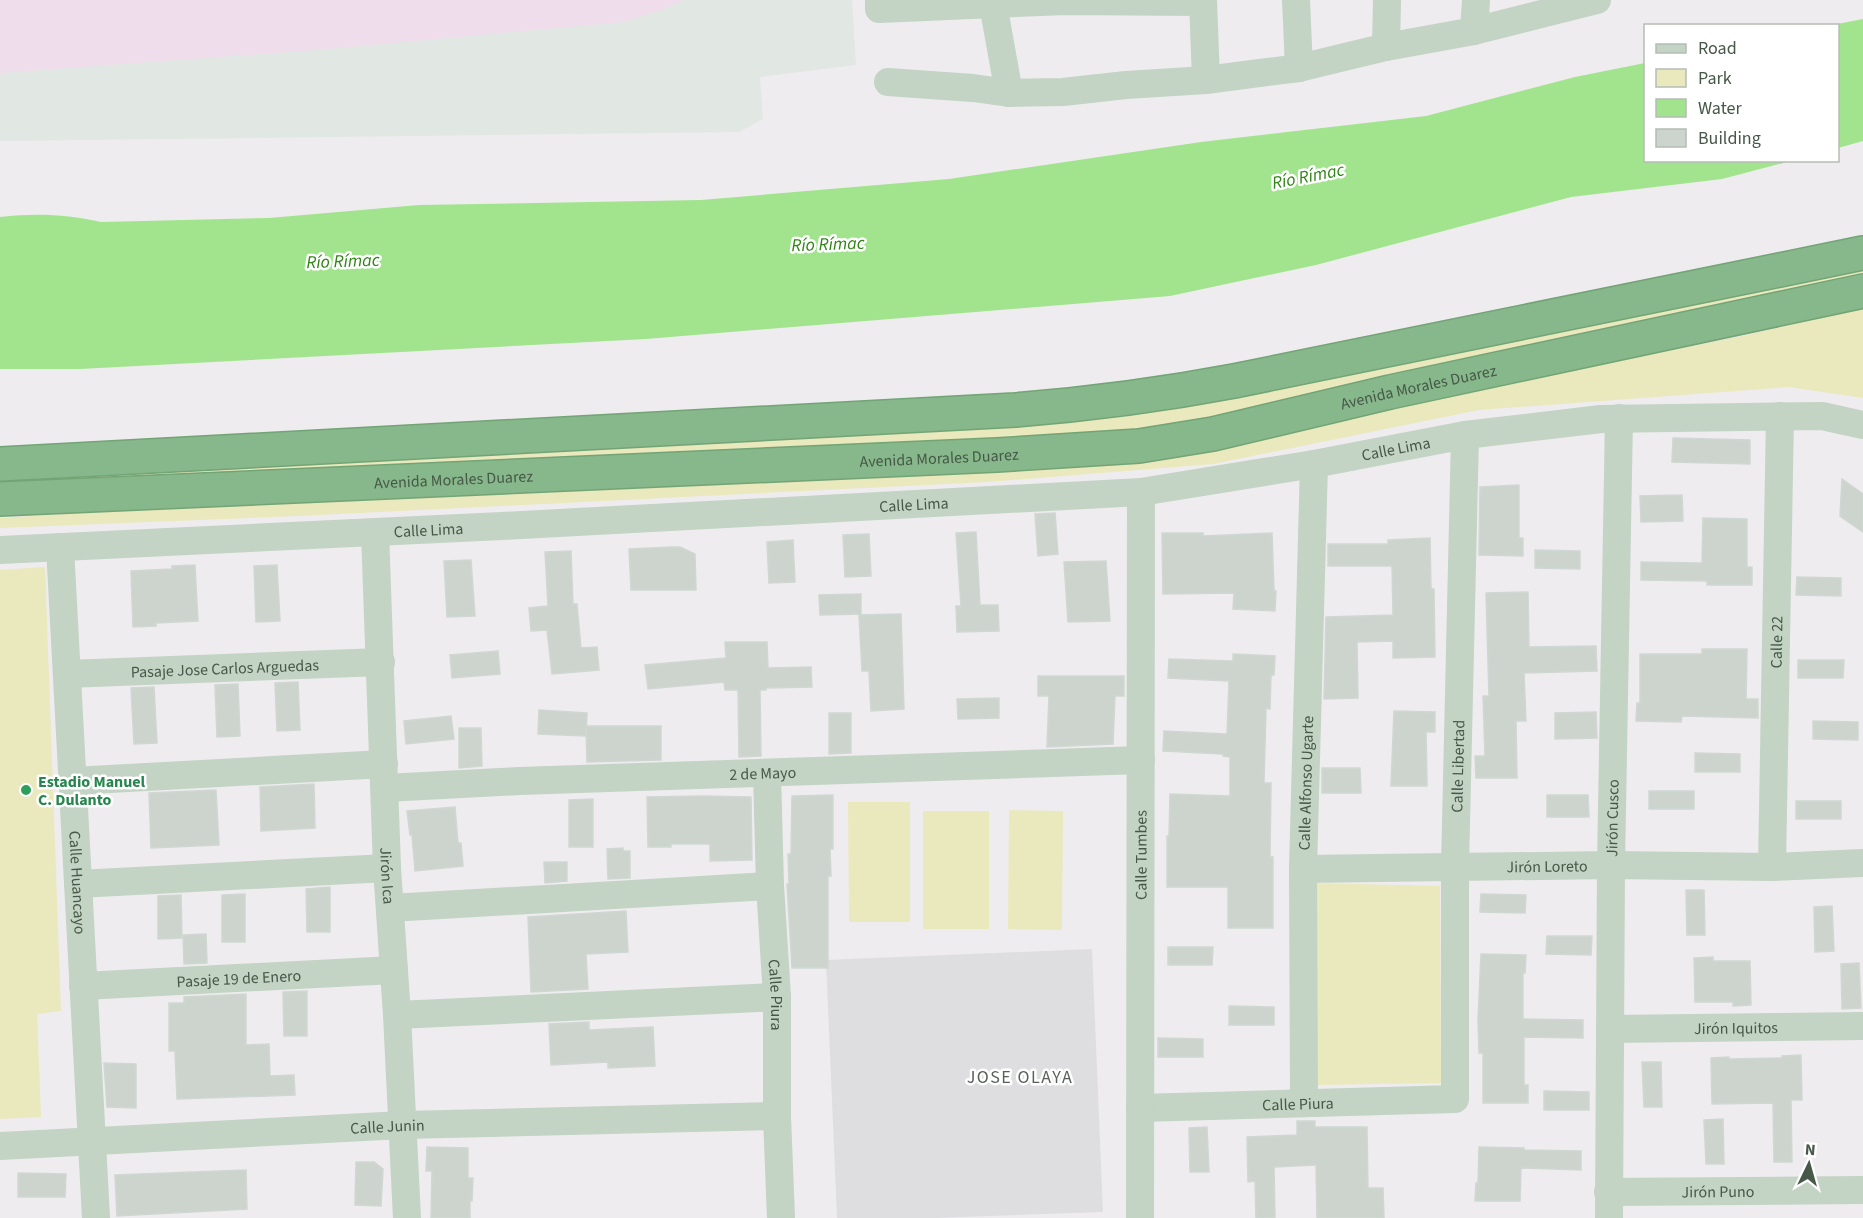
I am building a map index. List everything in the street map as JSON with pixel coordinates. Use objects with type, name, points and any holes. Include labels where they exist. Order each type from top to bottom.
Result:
[{"type":"highway","points":[[0,464],[1084,405],[1146,397],[1234,381],[1863,253]]},
{"type":"highway","name":"Avenida Morales Duarez","points":[[0,499],[1030,453],[1139,446],[1213,434],[1390,392],[1863,291]]},
{"type":"street","points":[[879,0],[879,9],[993,4],[1203,1],[1206,80]]},
{"type":"street","points":[[1296,0],[1299,68]]},
{"type":"street","points":[[1386,47],[1387,0]]},
{"type":"street","points":[[1474,31],[1476,0]]},
{"type":"street","points":[[888,82],[1009,93],[1063,92],[1206,80],[1299,68],[1386,47],[1474,31],[1597,0]]},
{"type":"street","points":[[993,4],[1009,93]]},
{"type":"street","name":"Calle Lima","points":[[0,550],[1141,492],[1314,464],[1465,435],[1619,418],[1822,416],[1863,410]]},
{"type":"street","name":"Calle 22","points":[[1772,867],[1780,416]]},
{"type":"street","name":"Calle Lima","points":[[1822,416],[1863,425]]},
{"type":"street","name":"Jirón Cusco","points":[[1609,1205],[1611,865],[1619,418]]},
{"type":"street","name":"Calle Libertad","points":[[1455,1099],[1455,867],[1465,435]]},
{"type":"street","name":"Calle Alfonso Ugarte","points":[[1304,1103],[1303,869],[1314,464]]},
{"type":"street","name":"Calle Tumbes","points":[[1140,1218],[1141,492]]},
{"type":"street","name":"Jirón Ica","points":[[375,532],[387,868],[407,1218]]},
{"type":"street","name":"Calle Huancayo","points":[[60,547],[96,1218]]},
{"type":"street","name":"Pasaje Jose Carlos Arguedas","points":[[67,675],[381,662]]},
{"type":"street","name":"2 de Mayo","points":[[73,781],[767,773],[1141,760]]},
{"type":"street","name":"Calle Piura","points":[[767,773],[770,886],[777,996],[777,1116],[781,1218]]},
{"type":"street","name":"Jirón Loreto","points":[[1303,869],[1611,865],[1772,867],[1863,863]]},
{"type":"street","points":[[78,884],[387,868]]},
{"type":"street","points":[[390,908],[770,886]]},
{"type":"street","name":"Pasaje 19 de Enero","points":[[83,986],[394,970]]},
{"type":"street","points":[[397,1015],[777,996]]},
{"type":"street","name":"Jirón Iquitos","points":[[1610,1029],[1863,1026]]},
{"type":"street","name":"Calle Piura","points":[[1140,1108],[1455,1099]]},
{"type":"street","name":"Calle Junin","points":[[0,1146],[403,1125],[777,1116]]},
{"type":"street","name":"Jirón Puno","points":[[1609,1205],[1863,1190]]},
{"type":"shaded area","points":[[0,0],[852,0],[856,65],[760,77],[763,119],[739,132],[0,141]]},
{"type":"shaded area","points":[[1092,949],[1103,1212],[935,1218],[837,1218],[826,960]]},
{"type":"green space","points":[[1863,264],[1863,280],[1271,406],[1146,428],[982,441],[0,484],[0,474],[1043,418]]},
{"type":"green space","points":[[1863,308],[1863,398],[1789,387],[1479,410],[1213,464],[987,482],[299,516],[0,528],[0,518],[476,488],[989,469],[1499,385],[1742,336]]},
{"type":"green space","name":"Estadio Manuel C. Dulanto","points":[[45,567],[61,1011],[37,1014],[41,1117],[0,1119],[0,570]]},
{"type":"green space","points":[[848,802],[910,802],[910,922],[849,922]]},
{"type":"green space","points":[[1009,810],[1063,811],[1062,930],[1008,929]]},
{"type":"green space","points":[[923,811],[989,811],[989,929],[923,929]]},
{"type":"green space","points":[[1312,883],[1440,886],[1441,1083],[1315,1085]]},
{"type":"sand","points":[[0,0],[684,0],[623,22],[328,49],[0,73]]},
{"type":"water","points":[[1863,19],[1863,141],[1839,148],[1839,24],[1837,24]]},
{"type":"water","name":"Río Rímac","points":[[1644,63],[1644,162],[1787,162],[1722,179],[1571,197],[1316,265],[1170,296],[646,339],[80,369],[0,369],[0,217],[50,215],[101,222],[269,218],[419,205],[701,200],[949,179],[1201,142],[1426,116],[1575,77]]},
{"type":"building","points":[[1673,438],[1750,440],[1750,464],[1672,462]]},
{"type":"building","points":[[1842,479],[1863,494],[1863,532],[1840,516]]},
{"type":"building","points":[[1519,485],[1519,538],[1523,538],[1523,556],[1479,555],[1480,487]]},
{"type":"building","points":[[1682,495],[1683,521],[1641,522],[1640,496]]},
{"type":"building","points":[[1055,513],[1058,554],[1038,556],[1035,514]]},
{"type":"building","points":[[1703,518],[1747,519],[1747,567],[1752,567],[1752,585],[1707,585],[1707,581],[1641,580],[1641,562],[1702,563]]},
{"type":"building","points":[[976,532],[980,605],[998,605],[999,631],[957,632],[956,606],[961,606],[956,533]]},
{"type":"building","points":[[1162,533],[1203,533],[1203,536],[1272,533],[1275,611],[1233,609],[1234,593],[1163,594]]},
{"type":"building","points":[[869,534],[871,576],[845,577],[843,535]]},
{"type":"building","points":[[1430,538],[1431,589],[1434,589],[1435,657],[1393,658],[1393,641],[1357,642],[1358,698],[1324,699],[1326,617],[1393,615],[1392,566],[1328,566],[1328,544],[1388,544],[1388,540]]},
{"type":"building","points":[[793,540],[795,582],[769,583],[767,542]]},
{"type":"building","points":[[680,547],[695,554],[696,590],[631,590],[629,549]]},
{"type":"building","points":[[1535,550],[1580,551],[1580,569],[1535,568]]},
{"type":"building","points":[[571,551],[573,604],[577,604],[581,648],[597,647],[599,670],[552,674],[547,630],[531,631],[529,608],[548,606],[545,552]]},
{"type":"building","points":[[471,560],[475,616],[447,617],[444,561]]},
{"type":"building","points":[[1106,561],[1110,621],[1068,622],[1064,562]]},
{"type":"building","points":[[195,565],[198,621],[156,623],[156,626],[133,627],[131,571],[172,569],[172,566]]},
{"type":"building","points":[[277,565],[280,621],[256,622],[254,566]]},
{"type":"building","points":[[1797,577],[1841,578],[1841,596],[1796,595]]},
{"type":"building","points":[[1528,592],[1529,647],[1596,646],[1597,671],[1524,673],[1526,721],[1516,721],[1517,778],[1476,778],[1475,756],[1485,756],[1483,696],[1489,696],[1486,593]]},
{"type":"building","points":[[861,594],[861,614],[820,615],[819,595]]},
{"type":"building","points":[[901,614],[904,709],[871,711],[869,671],[862,671],[859,615]]},
{"type":"building","points":[[725,642],[767,642],[768,668],[811,667],[812,687],[760,690],[761,756],[739,757],[738,690],[725,690],[724,682],[648,689],[645,665],[726,658]]},
{"type":"building","points":[[1702,649],[1747,649],[1746,699],[1758,699],[1758,718],[1682,716],[1681,722],[1636,721],[1637,703],[1640,703],[1640,654],[1702,654]]},
{"type":"building","points":[[498,651],[500,674],[452,678],[450,655]]},
{"type":"building","points":[[1233,654],[1275,656],[1274,675],[1271,675],[1270,709],[1266,708],[1264,783],[1271,783],[1270,857],[1273,857],[1273,928],[1228,928],[1228,887],[1167,887],[1170,794],[1230,796],[1230,757],[1223,756],[1223,754],[1163,751],[1164,731],[1227,734],[1229,681],[1168,678],[1169,659],[1233,661]]},
{"type":"building","points":[[1798,660],[1844,660],[1843,678],[1798,678]]},
{"type":"building","points":[[1038,676],[1124,676],[1124,696],[1115,696],[1113,744],[1047,747],[1049,696],[1038,696]]},
{"type":"building","points":[[298,682],[300,730],[277,731],[275,683]]},
{"type":"building","points":[[238,684],[240,736],[217,737],[215,685]]},
{"type":"building","points":[[154,687],[157,743],[134,744],[131,688]]},
{"type":"building","points":[[999,698],[999,718],[958,719],[957,699]]},
{"type":"building","points":[[539,710],[587,713],[586,736],[538,734]]},
{"type":"building","points":[[1394,711],[1435,712],[1435,732],[1426,732],[1427,786],[1391,786]]},
{"type":"building","points":[[1596,712],[1597,738],[1555,739],[1555,713]]},
{"type":"building","points":[[829,713],[851,713],[851,753],[829,754]]},
{"type":"building","points":[[451,716],[454,739],[406,744],[404,721]]},
{"type":"building","points":[[1813,721],[1858,722],[1858,740],[1813,739]]},
{"type":"building","points":[[586,726],[661,726],[661,760],[587,762]]},
{"type":"building","points":[[459,728],[481,728],[482,766],[459,768]]},
{"type":"building","points":[[1695,753],[1740,754],[1740,772],[1695,772]]},
{"type":"building","points":[[1322,768],[1360,768],[1361,793],[1322,793]]},
{"type":"building","points":[[314,784],[315,828],[261,831],[260,787]]},
{"type":"building","points":[[216,790],[219,845],[151,848],[149,793]]},
{"type":"building","points":[[1649,791],[1694,791],[1694,809],[1649,809]]},
{"type":"building","points":[[833,795],[833,849],[830,849],[831,876],[828,876],[828,968],[792,968],[787,884],[789,884],[788,854],[791,854],[792,796]]},
{"type":"building","points":[[1547,795],[1588,795],[1589,817],[1547,817]]},
{"type":"building","points":[[647,797],[751,797],[752,860],[710,861],[710,844],[671,844],[671,847],[648,847]]},
{"type":"building","points":[[593,799],[593,847],[569,847],[569,800]]},
{"type":"building","points":[[1796,801],[1841,801],[1841,819],[1796,819]]},
{"type":"building","points":[[455,807],[458,843],[461,843],[463,866],[415,871],[407,811]]},
{"type":"building","points":[[623,848],[623,851],[630,851],[630,878],[608,879],[607,849]]},
{"type":"building","points":[[544,862],[567,862],[567,881],[545,883]]},
{"type":"building","points":[[330,887],[330,932],[307,932],[306,889]]},
{"type":"building","points":[[1686,890],[1704,890],[1705,935],[1687,935]]},
{"type":"building","points":[[245,894],[245,942],[222,942],[222,895]]},
{"type":"building","points":[[1481,894],[1526,895],[1525,913],[1480,912]]},
{"type":"building","points":[[181,895],[182,938],[158,939],[158,896]]},
{"type":"building","points":[[1832,906],[1834,951],[1815,952],[1814,907]]},
{"type":"building","points":[[626,911],[628,952],[586,954],[588,989],[531,992],[528,917]]},
{"type":"building","points":[[206,934],[207,963],[184,964],[183,935]]},
{"type":"building","points":[[1547,936],[1592,936],[1591,955],[1546,954]]},
{"type":"building","points":[[1168,947],[1213,947],[1212,965],[1168,965]]},
{"type":"building","points":[[1481,954],[1526,955],[1525,973],[1523,973],[1523,1019],[1583,1020],[1583,1038],[1524,1037],[1524,1085],[1528,1085],[1528,1103],[1483,1103],[1483,1053],[1479,1053],[1478,1019]]},
{"type":"building","points":[[1713,957],[1713,961],[1750,961],[1751,1005],[1733,1006],[1733,1002],[1695,1002],[1694,958]]},
{"type":"building","points":[[1859,963],[1861,1008],[1842,1009],[1841,964]]},
{"type":"building","points":[[307,991],[307,1036],[284,1036],[283,992]]},
{"type":"building","points":[[246,994],[246,1045],[269,1044],[270,1076],[294,1075],[295,1095],[177,1099],[175,1051],[169,1051],[169,1003],[184,1003],[184,997]]},
{"type":"building","points":[[1229,1006],[1274,1007],[1274,1025],[1229,1025]]},
{"type":"building","points":[[589,1022],[589,1030],[653,1027],[655,1066],[608,1068],[608,1062],[551,1065],[549,1024]]},
{"type":"building","points":[[1158,1038],[1203,1039],[1203,1057],[1158,1057]]},
{"type":"building","points":[[1801,1055],[1802,1100],[1791,1100],[1792,1162],[1774,1162],[1773,1103],[1712,1104],[1711,1058],[1782,1058],[1782,1056]]},
{"type":"building","points":[[1642,1062],[1661,1062],[1662,1107],[1644,1107]]},
{"type":"building","points":[[104,1063],[136,1064],[136,1108],[107,1107]]},
{"type":"building","points":[[1544,1091],[1589,1092],[1589,1110],[1544,1110]]},
{"type":"building","points":[[1723,1119],[1724,1164],[1706,1164],[1704,1120]]},
{"type":"building","points":[[1297,1121],[1315,1121],[1315,1127],[1367,1127],[1368,1188],[1383,1188],[1384,1218],[1317,1218],[1316,1165],[1274,1167],[1275,1218],[1256,1218],[1255,1181],[1248,1182],[1247,1137],[1297,1135]]},
{"type":"building","points":[[1207,1127],[1209,1172],[1190,1172],[1189,1128]]},
{"type":"building","points":[[427,1147],[468,1148],[468,1178],[473,1178],[470,1218],[431,1218],[432,1171],[426,1171]]},
{"type":"building","points":[[1479,1147],[1581,1151],[1581,1170],[1521,1168],[1520,1201],[1475,1201]]},
{"type":"building","points":[[356,1162],[374,1162],[383,1169],[381,1206],[355,1205]]},
{"type":"building","points":[[246,1170],[247,1209],[117,1216],[115,1175]]},
{"type":"building","points":[[18,1173],[66,1174],[65,1197],[18,1197]]},
{"type":"place","name":"Estadio Manuel C. Dulanto","points":[[26,790]]},
{"type":"district","name":"JOSE OLAYA","points":[[1020,1077]]}]
